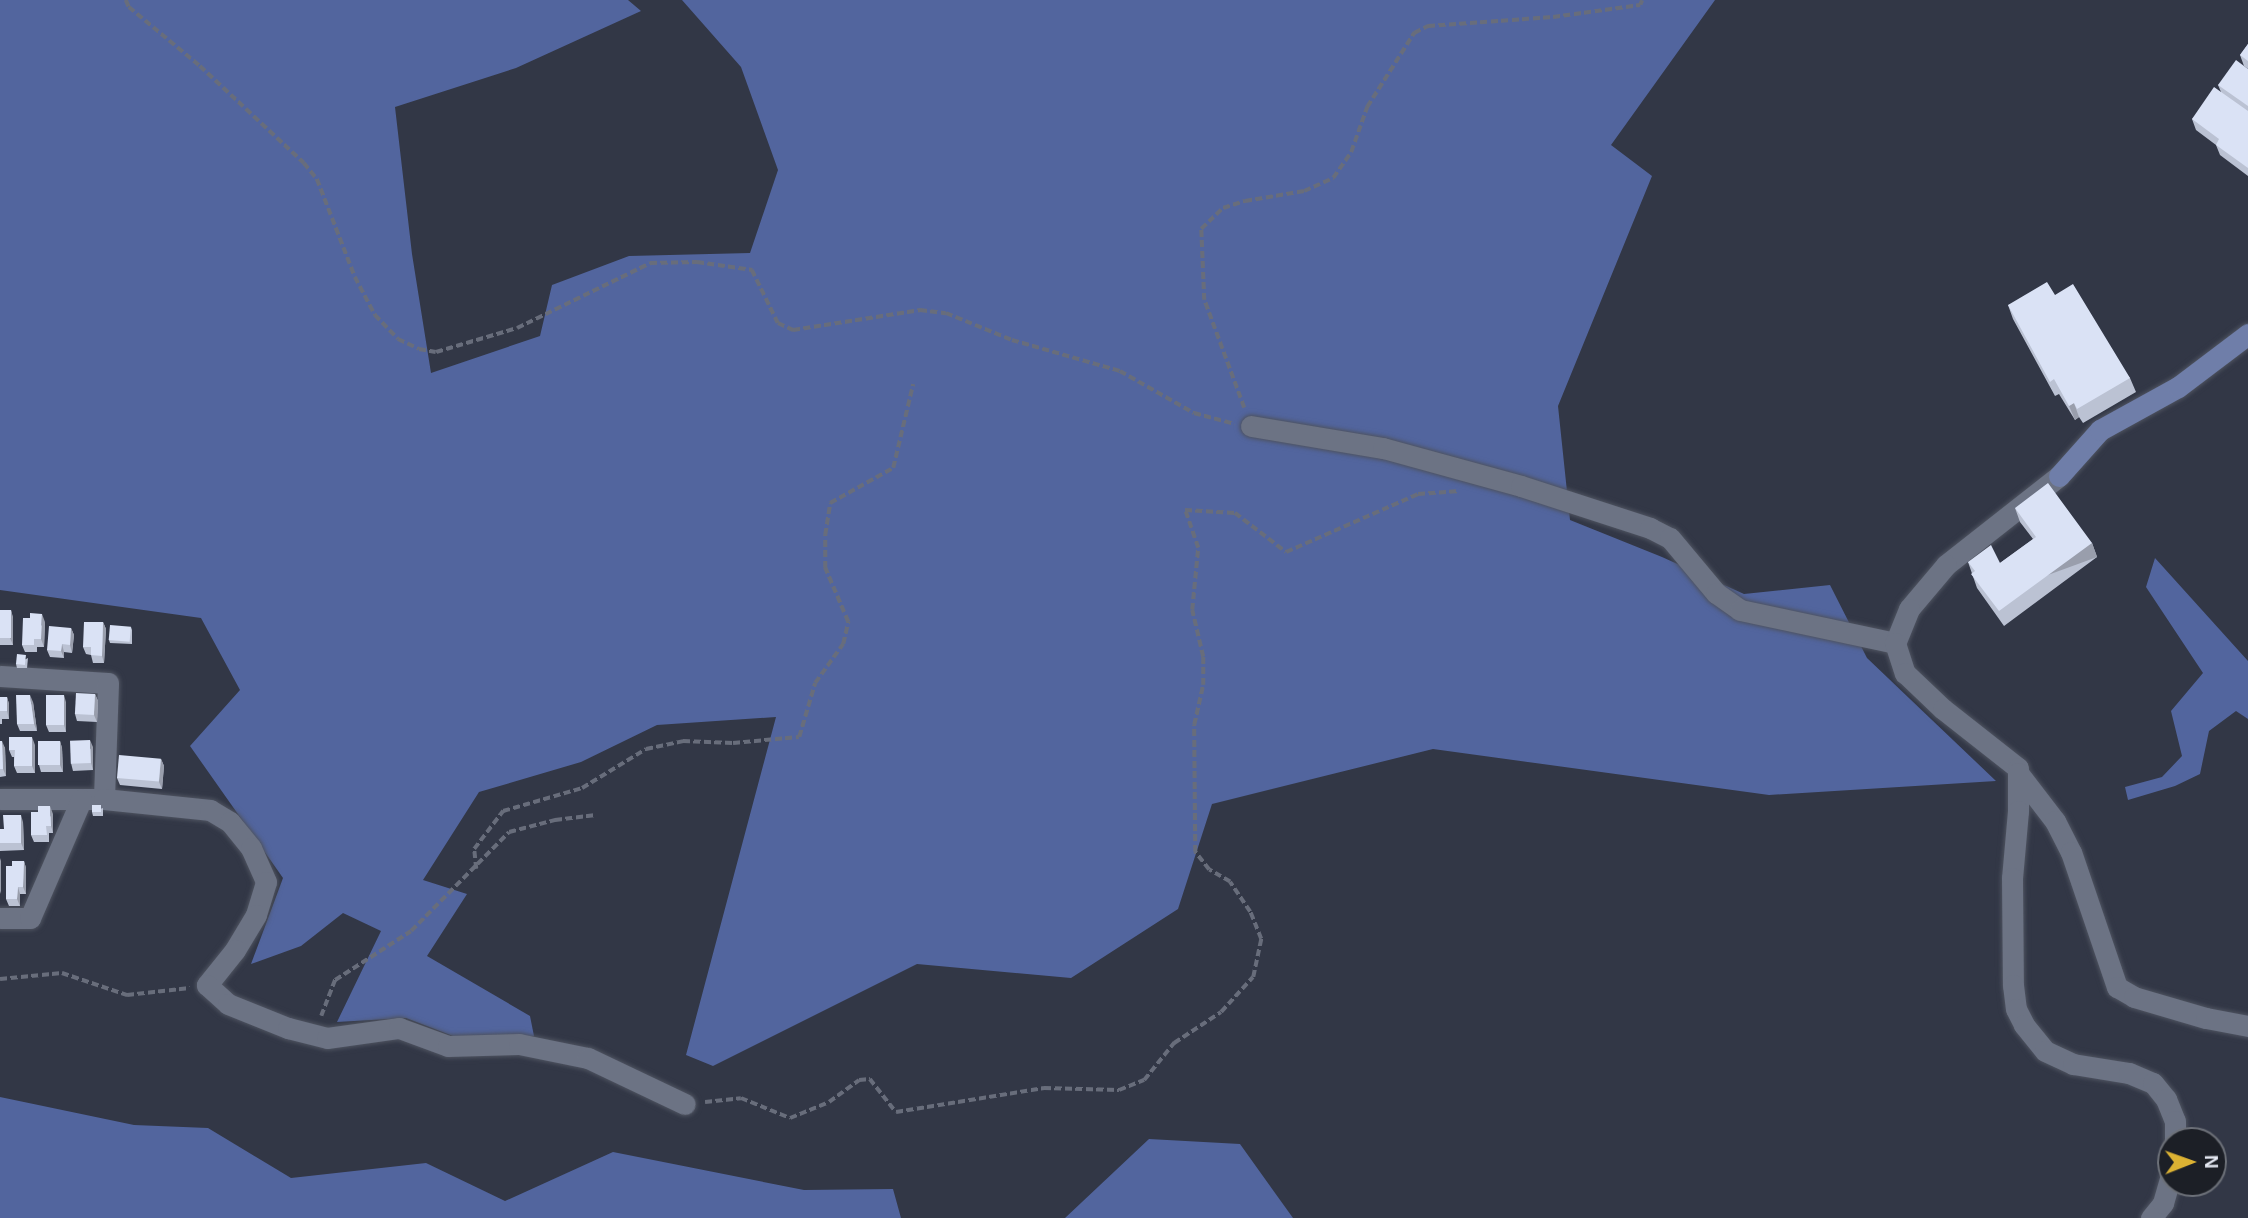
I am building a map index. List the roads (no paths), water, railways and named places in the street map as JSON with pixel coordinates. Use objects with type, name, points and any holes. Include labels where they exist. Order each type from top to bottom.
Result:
[{"type":"street","points":[[2175,1127],[2166,1098],[2153,1083],[2129,1073],[2073,1064],[2045,1051],[2024,1025],[2016,1009],[2013,985],[2012,878],[2018,811],[2018,768],[1943,709],[1905,673],[1895,643],[1909,609],[1946,565],[2059,476],[2100,430],[2178,387],[2248,334]]},
{"type":"street","points":[[1251,426],[1383,448],[1521,486],[1637,524],[1670,538],[1716,593],[1740,610],[1895,643]]},
{"type":"street","points":[[0,676],[108,683],[104,799]]},
{"type":"street","points":[[2018,773],[2055,821],[2071,852],[2117,987],[2134,997],[2206,1018],[2248,1026]]},
{"type":"street","points":[[0,799],[104,799],[210,810],[230,822],[251,848],[266,882],[256,915],[235,950],[207,985],[228,1004],[327,1038],[399,1028],[448,1046],[519,1044],[589,1058],[685,1104]]},
{"type":"street","points":[[0,918],[30,918],[81,800]]},
{"type":"street","points":[[2151,1218],[2165,1197]]}]
